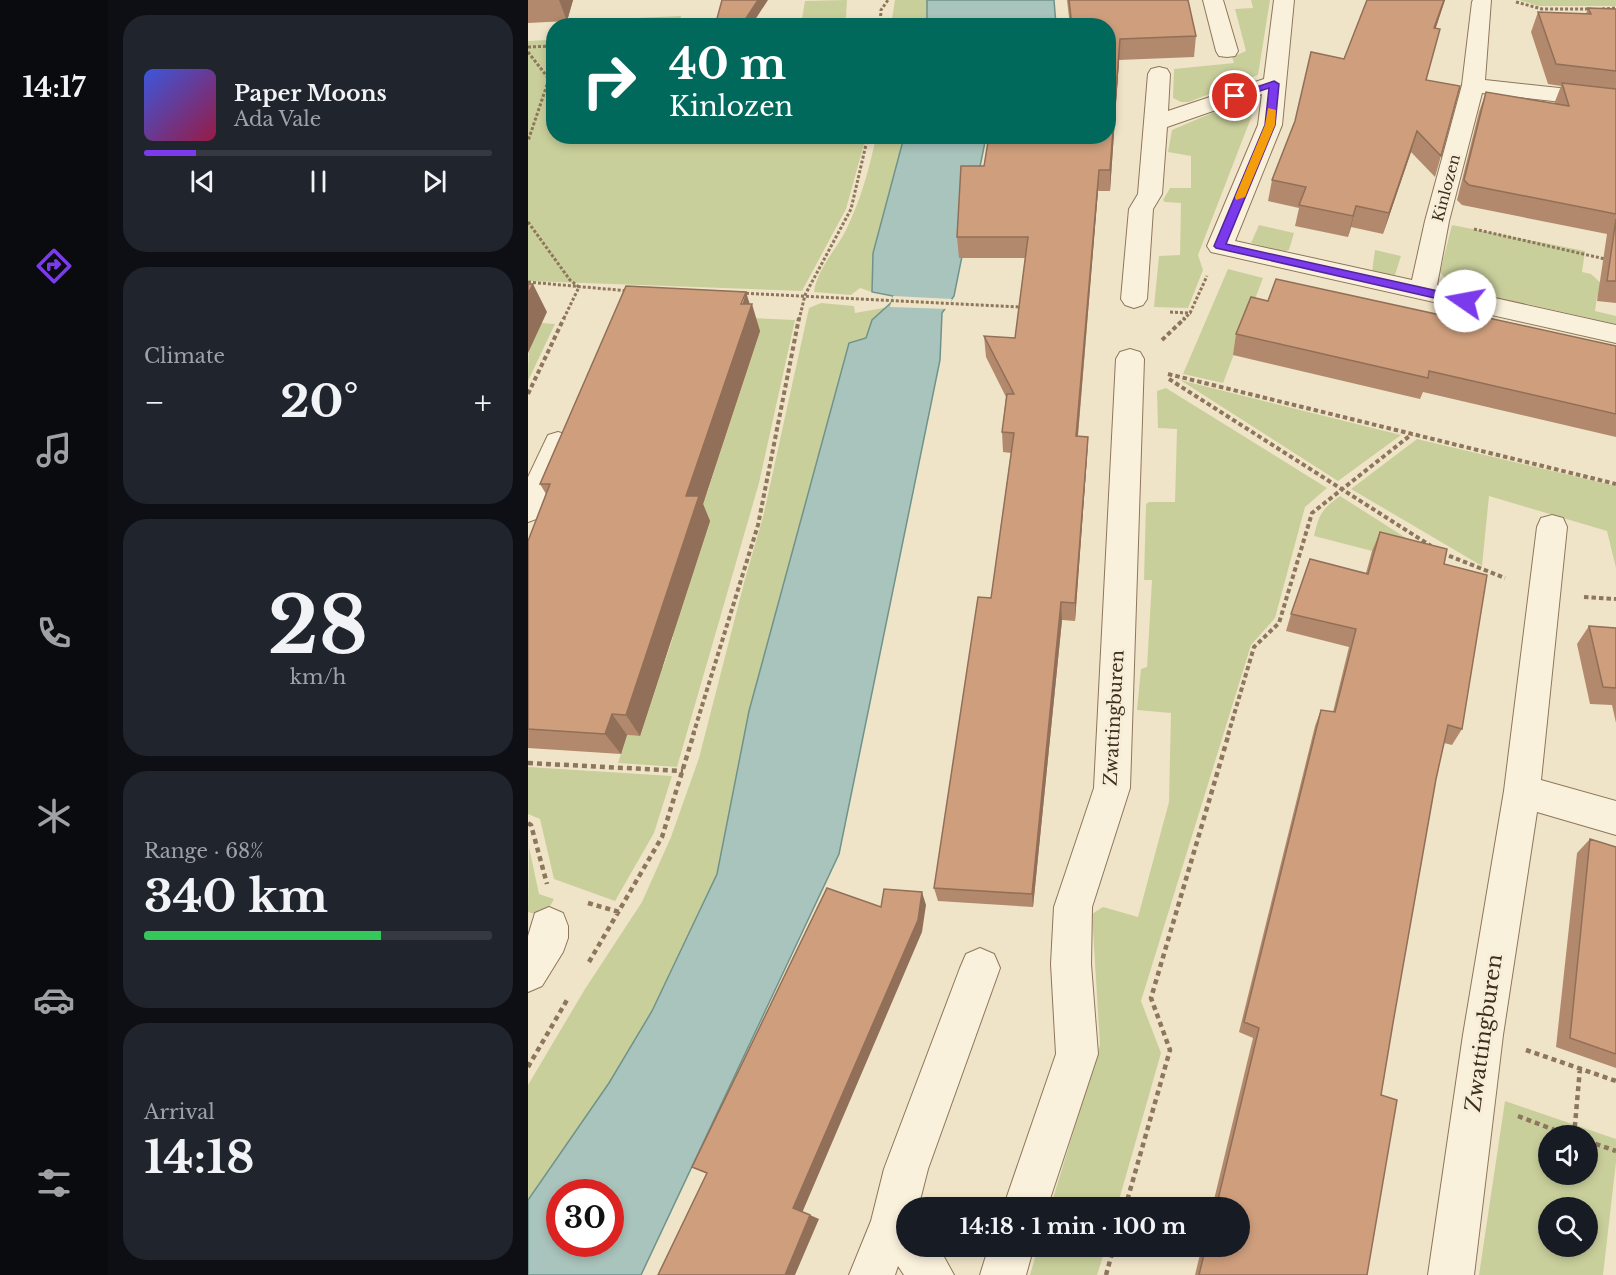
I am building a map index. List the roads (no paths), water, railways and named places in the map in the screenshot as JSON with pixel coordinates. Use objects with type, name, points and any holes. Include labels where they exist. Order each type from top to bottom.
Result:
[{"type":"street","points":[[1213,0],[1227,51]]},
{"type":"street","points":[[1284,0],[1270,125],[1220,246],[1616,334]]},
{"type":"street","name":"Kinlozen","points":[[1423,291],[1437,221],[1473,85],[1482,2]]},
{"type":"street","points":[[1134,299],[1141,209],[1150,194],[1158,74]]},
{"type":"street","points":[[1155,123],[1274,84]]},
{"type":"street","points":[[1473,85],[1616,101]]},
{"type":"street","name":"Zwattingburen","points":[[1029,1197],[1077,1054],[1071,964],[1073,907],[1112,788],[1143,352]]},
{"type":"street","points":[[528,510],[539,459],[569,418]]},
{"type":"street","name":"Zwattingburen","points":[[1451,1275],[1483,1035],[1522,791],[1552,527]]},
{"type":"street","points":[[1522,791],[1616,818]]},
{"type":"street","points":[[528,972],[549,938],[549,926]]},
{"type":"street","points":[[905,1197],[906,1169],[980,968]]},
{"type":"street","points":[[872,1275],[896,1245]]},
{"type":"street","points":[[918,1257],[931,1275]]},
{"type":"street","points":[[1003,1275],[1009,1257]]},
{"type":"water","points":[[927,0],[1054,0],[1055,18],[927,18]]},
{"type":"water","points":[[902,144],[985,144],[954,296],[942,313],[940,360],[839,854],[641,1275],[528,1275],[528,1200],[609,1083],[652,1011],[717,874],[749,711],[849,343],[866,338],[872,320],[893,301],[893,296],[872,292],[873,253]]}]
